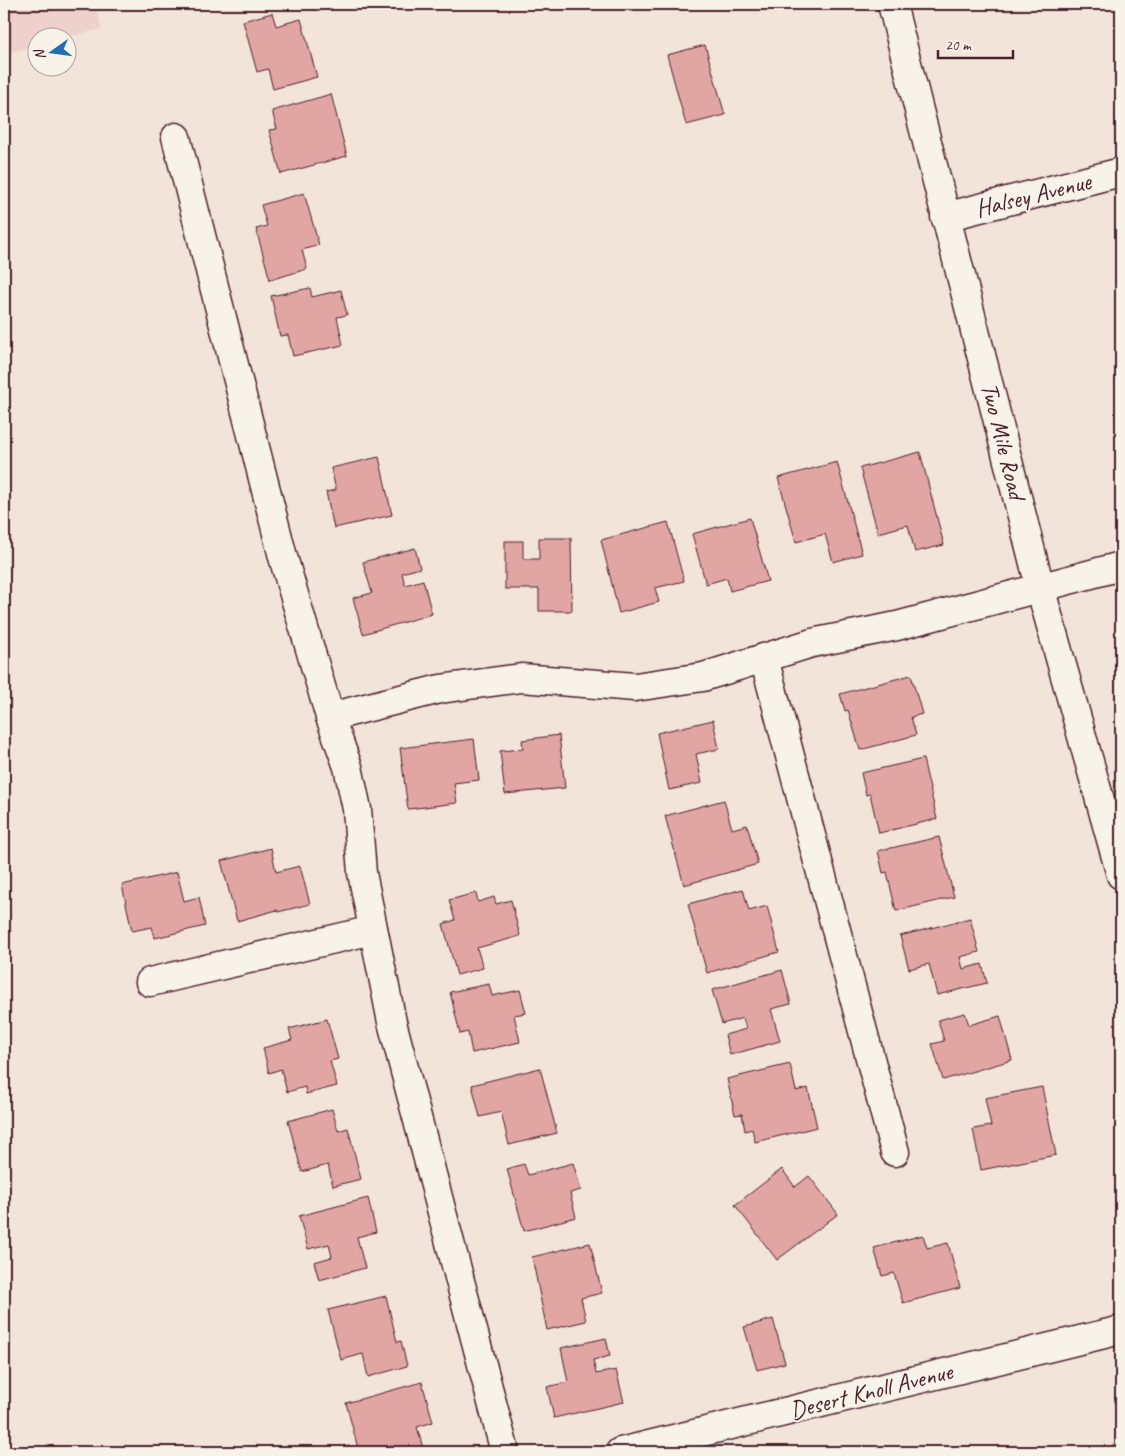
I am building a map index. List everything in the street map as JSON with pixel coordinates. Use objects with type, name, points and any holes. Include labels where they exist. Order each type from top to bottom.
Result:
[{"type":"street","name":"Two Mile Road","points":[[892,4],[1040,587],[1121,875]]},
{"type":"street","points":[[176,137],[284,557],[330,717],[348,767],[357,809],[362,874],[392,1022],[505,1452]]},
{"type":"street","name":"Halsey Avenue","points":[[945,217],[1121,172]]},
{"type":"street","points":[[330,717],[449,688],[520,678],[635,687],[702,676],[812,643],[897,626],[1121,566]]},
{"type":"street","points":[[764,658],[894,1152]]},
{"type":"street","points":[[150,982],[373,930]]},
{"type":"street","name":"Desert Knoll Avenue","points":[[620,1452],[1121,1330]]},
{"type":"shaded area","points":[[4,4],[95,4],[102,29],[78,34],[78,28],[28,28],[28,47],[4,54]]},
{"type":"building","points":[[272,13],[276,26],[301,19],[317,77],[273,89],[268,69],[257,72],[243,21]]},
{"type":"building","points":[[705,45],[725,115],[686,125],[667,55]]},
{"type":"building","points":[[331,94],[347,156],[281,174],[269,130],[277,129],[272,111]]},
{"type":"building","points":[[304,193],[319,245],[302,250],[307,269],[270,280],[256,229],[267,226],[261,205]]},
{"type":"building","points":[[310,288],[312,297],[341,290],[347,315],[337,317],[343,345],[293,356],[288,335],[280,336],[271,296]]},
{"type":"building","points":[[920,452],[944,545],[915,552],[908,525],[878,533],[860,468]]},
{"type":"building","points":[[379,457],[392,515],[334,528],[326,492],[336,490],[331,468]]},
{"type":"building","points":[[837,462],[862,554],[833,562],[825,534],[796,542],[778,478]]},
{"type":"building","points":[[750,518],[768,581],[730,591],[727,578],[706,584],[692,534]]},
{"type":"building","points":[[668,522],[684,581],[655,588],[659,602],[619,613],[601,540]]},
{"type":"building","points":[[539,538],[571,538],[572,611],[539,611],[539,589],[505,589],[505,541],[523,541],[523,559],[539,559]]},
{"type":"building","points":[[415,548],[420,568],[402,573],[405,585],[423,580],[432,614],[363,634],[353,598],[372,593],[363,562]]},
{"type":"building","points":[[911,675],[922,714],[911,717],[916,735],[860,750],[848,710],[845,711],[840,694]]},
{"type":"building","points":[[713,720],[719,749],[696,754],[702,783],[669,790],[657,733]]},
{"type":"building","points":[[559,735],[565,788],[505,794],[500,751],[523,749],[522,740]]},
{"type":"building","points":[[474,739],[479,780],[454,783],[457,803],[408,809],[400,748]]},
{"type":"building","points":[[923,759],[937,819],[879,833],[870,794],[866,795],[861,773]]},
{"type":"building","points":[[724,800],[732,829],[747,825],[758,864],[684,885],[665,816]]},
{"type":"building","points":[[939,837],[954,897],[896,911],[887,872],[883,873],[878,851]]},
{"type":"building","points":[[271,848],[276,872],[300,866],[310,904],[278,912],[277,910],[237,921],[221,861]]},
{"type":"building","points":[[177,872],[184,901],[199,897],[205,926],[155,938],[152,927],[132,931],[122,885]]},
{"type":"building","points":[[743,889],[749,911],[767,906],[779,952],[707,973],[688,904]]},
{"type":"building","points":[[476,893],[478,902],[494,897],[496,904],[511,900],[520,936],[477,948],[483,968],[457,975],[443,924],[455,920],[449,900]]},
{"type":"building","points":[[970,918],[979,952],[960,957],[963,969],[982,964],[987,983],[937,995],[929,964],[909,969],[900,936]]},
{"type":"building","points":[[782,970],[791,1004],[771,1009],[780,1041],[730,1055],[725,1035],[746,1029],[743,1018],[722,1024],[712,990]]},
{"type":"building","points":[[489,984],[492,996],[520,990],[526,1013],[514,1015],[520,1042],[472,1053],[468,1032],[460,1034],[450,992]]},
{"type":"building","points":[[965,1013],[969,1025],[1000,1016],[1012,1060],[943,1080],[932,1044],[944,1041],[938,1020]]},
{"type":"building","points":[[327,1019],[338,1059],[330,1061],[337,1086],[306,1094],[305,1087],[287,1092],[281,1069],[269,1073],[263,1048],[292,1040],[289,1029]]},
{"type":"building","points":[[790,1064],[796,1091],[808,1088],[817,1127],[755,1142],[752,1129],[745,1131],[742,1114],[735,1115],[727,1079]]},
{"type":"building","points":[[540,1068],[557,1133],[509,1145],[501,1112],[480,1117],[472,1085]]},
{"type":"building","points":[[1042,1087],[1056,1155],[981,1170],[973,1129],[991,1126],[985,1098]]},
{"type":"building","points":[[332,1109],[338,1131],[348,1128],[361,1179],[333,1186],[328,1165],[302,1172],[288,1121]]},
{"type":"building","points":[[573,1163],[581,1190],[570,1193],[576,1217],[524,1231],[507,1169],[524,1164],[528,1175]]},
{"type":"building","points":[[782,1169],[795,1187],[809,1176],[838,1214],[777,1260],[735,1205]]},
{"type":"building","points":[[368,1198],[376,1232],[357,1237],[365,1268],[319,1280],[314,1262],[332,1257],[329,1244],[308,1249],[299,1216]]},
{"type":"building","points":[[923,1235],[927,1248],[948,1243],[960,1288],[903,1303],[894,1273],[882,1276],[874,1248]]},
{"type":"building","points":[[590,1243],[602,1293],[581,1298],[586,1321],[547,1330],[532,1257]]},
{"type":"building","points":[[386,1296],[397,1342],[401,1341],[407,1366],[368,1377],[363,1354],[341,1360],[328,1310]]},
{"type":"building","points":[[773,1319],[785,1363],[757,1370],[744,1327]]},
{"type":"building","points":[[606,1338],[610,1356],[593,1360],[596,1374],[616,1370],[624,1402],[554,1418],[547,1387],[568,1382],[561,1348]]},
{"type":"building","points":[[422,1382],[433,1422],[417,1427],[424,1452],[359,1452],[346,1403]]}]
